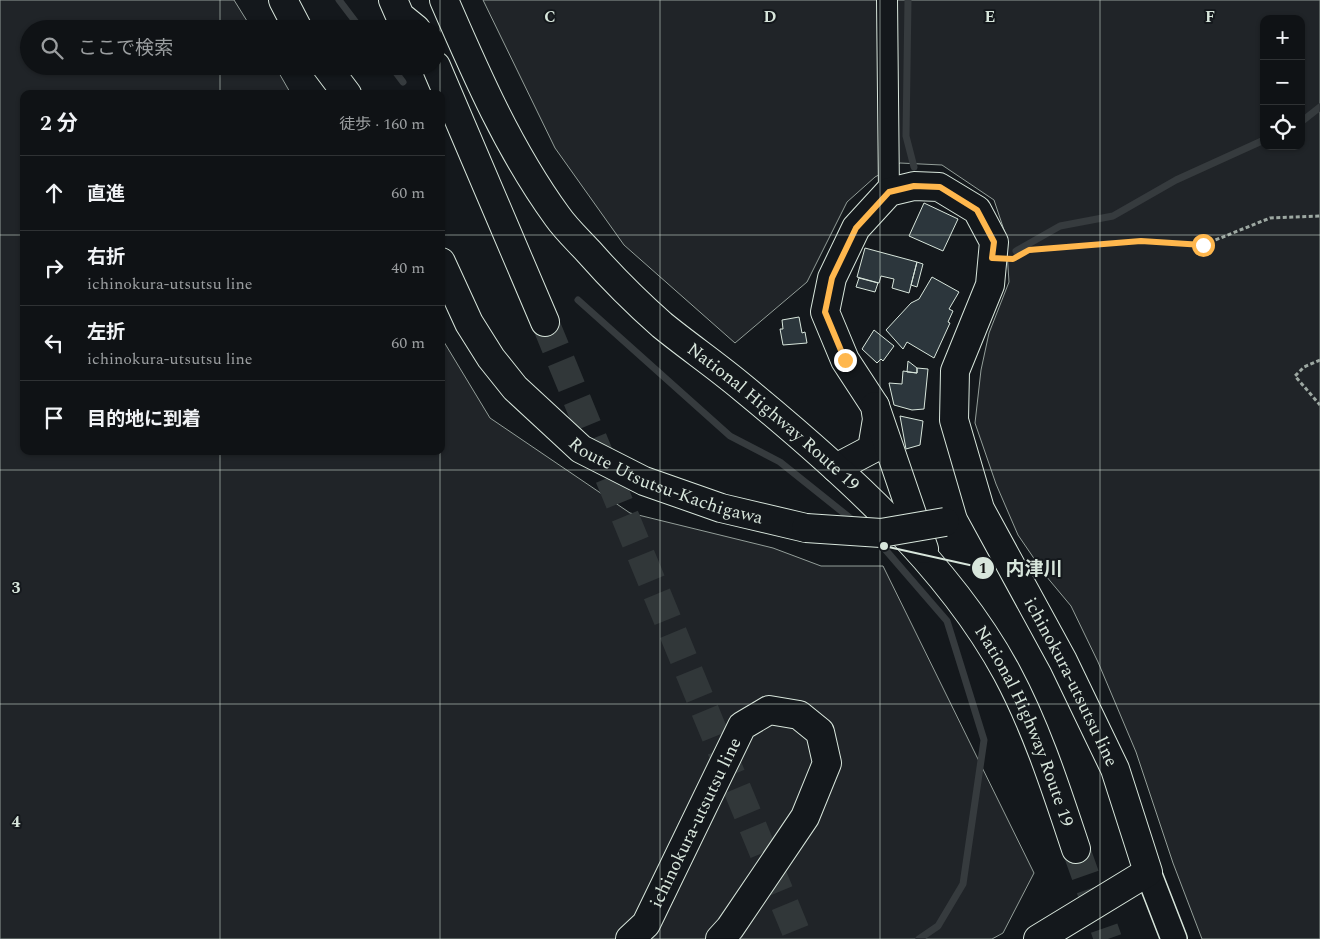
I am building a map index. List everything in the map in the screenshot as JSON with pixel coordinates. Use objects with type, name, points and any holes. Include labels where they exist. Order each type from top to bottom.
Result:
[{"type":"main road","points":[[283,0],[293,20]]},
{"type":"main road","points":[[393,0],[400,16],[405,20]]},
{"type":"main road","points":[[408,0],[416,20]]},
{"type":"main road","name":"National Highway Route 19","points":[[444,0],[476,75],[525,166],[558,218],[620,287],[662,324],[743,388],[836,468],[928,560],[982,631],[1008,674],[1047,760],[1076,849]]},
{"type":"main road","points":[[333,75],[344,90]]},
{"type":"main road","points":[[440,75],[545,322]]},
{"type":"main road","name":"ichinokura-utsutsu line","points":[[889,192],[914,186],[940,187],[977,210],[994,242],[990,285],[955,371],[954,420],[980,509],[1063,661],[1115,769],[1148,872]]},
{"type":"main road","points":[[889,192],[856,228],[832,278],[825,312],[845,360],[875,406],[928,560]]},
{"type":"main road","name":"Route Utsutsu-Kachigawa","points":[[445,271],[469,323],[491,358],[515,388],[581,449],[644,481],[720,508],[806,528],[881,533],[944,522],[980,509]]},
{"type":"main road","points":[[836,468],[872,449],[877,419],[875,406]]},
{"type":"main road","name":"ichinokura-utsutsu line","points":[[630,939],[646,924],[742,726],[770,710],[799,716],[820,732],[827,763],[805,817],[730,928],[720,939]]},
{"type":"main road","points":[[1038,939],[1148,872]]},
{"type":"street","points":[[887,0],[889,192]]},
{"type":"street","points":[[1148,872],[1174,939]]},
{"type":"path","points":[[992,258],[1013,259],[1029,250],[1141,241],[1203,245],[1270,218],[1320,216]]},
{"type":"path","points":[[1320,360],[1304,366],[1296,376],[1320,405]]},
{"type":"shaded area","points":[[0,0],[234,0],[246,20],[20,20],[20,75],[280,75],[289,90],[20,90],[20,455],[445,455],[445,344],[490,418],[630,513],[773,548],[821,566],[883,566],[1034,873],[1003,933],[992,939],[0,939]]},
{"type":"shaded area","points":[[483,0],[1320,0],[1320,939],[1202,939],[1173,863],[1136,752],[1098,662],[1071,606],[1046,576],[1018,535],[996,484],[975,423],[981,370],[989,333],[1009,282],[1006,236],[994,200],[942,165],[900,163],[875,177],[847,202],[807,282],[735,343],[624,245],[555,148]]},
{"type":"building","points":[[924,203],[958,219],[943,251],[909,236]]},
{"type":"building","points":[[865,248],[917,262],[909,293],[892,288],[894,279],[881,276],[879,283],[857,277]]},
{"type":"building","points":[[917,262],[923,264],[917,287],[911,285]]},
{"type":"building","points":[[932,277],[959,292],[949,309],[953,311],[948,322],[950,323],[934,358],[907,342],[903,349],[886,330],[911,303],[919,299]]},
{"type":"building","points":[[859,278],[878,283],[875,292],[856,287]]},
{"type":"building","points":[[799,317],[802,333],[805,332],[807,343],[783,345],[780,329],[783,329],[782,320]]},
{"type":"building","points":[[874,330],[894,346],[883,361],[881,359],[877,363],[862,349]]},
{"type":"building","points":[[908,361],[917,368],[917,373],[907,372]]},
{"type":"building","points":[[917,368],[928,369],[924,409],[912,410],[894,405],[889,383],[902,384],[903,371],[917,373]]},
{"type":"building","points":[[900,416],[923,421],[920,445],[906,449]]},
{"type":"waterway","points":[[339,0],[354,20]]},
{"type":"waterway","points":[[908,0],[906,136],[914,167]]},
{"type":"waterway","points":[[398,75],[403,82]]},
{"type":"waterway","points":[[1305,119],[1320,107]]},
{"type":"waterway","points":[[1016,251],[1060,226],[1113,216],[1176,180],[1260,142]]},
{"type":"waterway","points":[[578,300],[730,436],[780,462],[855,522]]},
{"type":"waterway","points":[[877,540],[947,621],[984,740],[963,884],[938,926],[919,939]]},
{"type":"tunnel","points":[[545,322],[799,939]]},
{"type":"tunnel","points":[[1076,849],[1108,939]]},
{"type":"place","name":"内津川","points":[[884,546]]},
{"type":"route","points":[[845,360],[825,312],[832,278],[856,228],[889,192],[914,186],[940,187],[977,210],[994,242],[992,258],[1013,259],[1029,250],[1141,241],[1203,245]]}]
